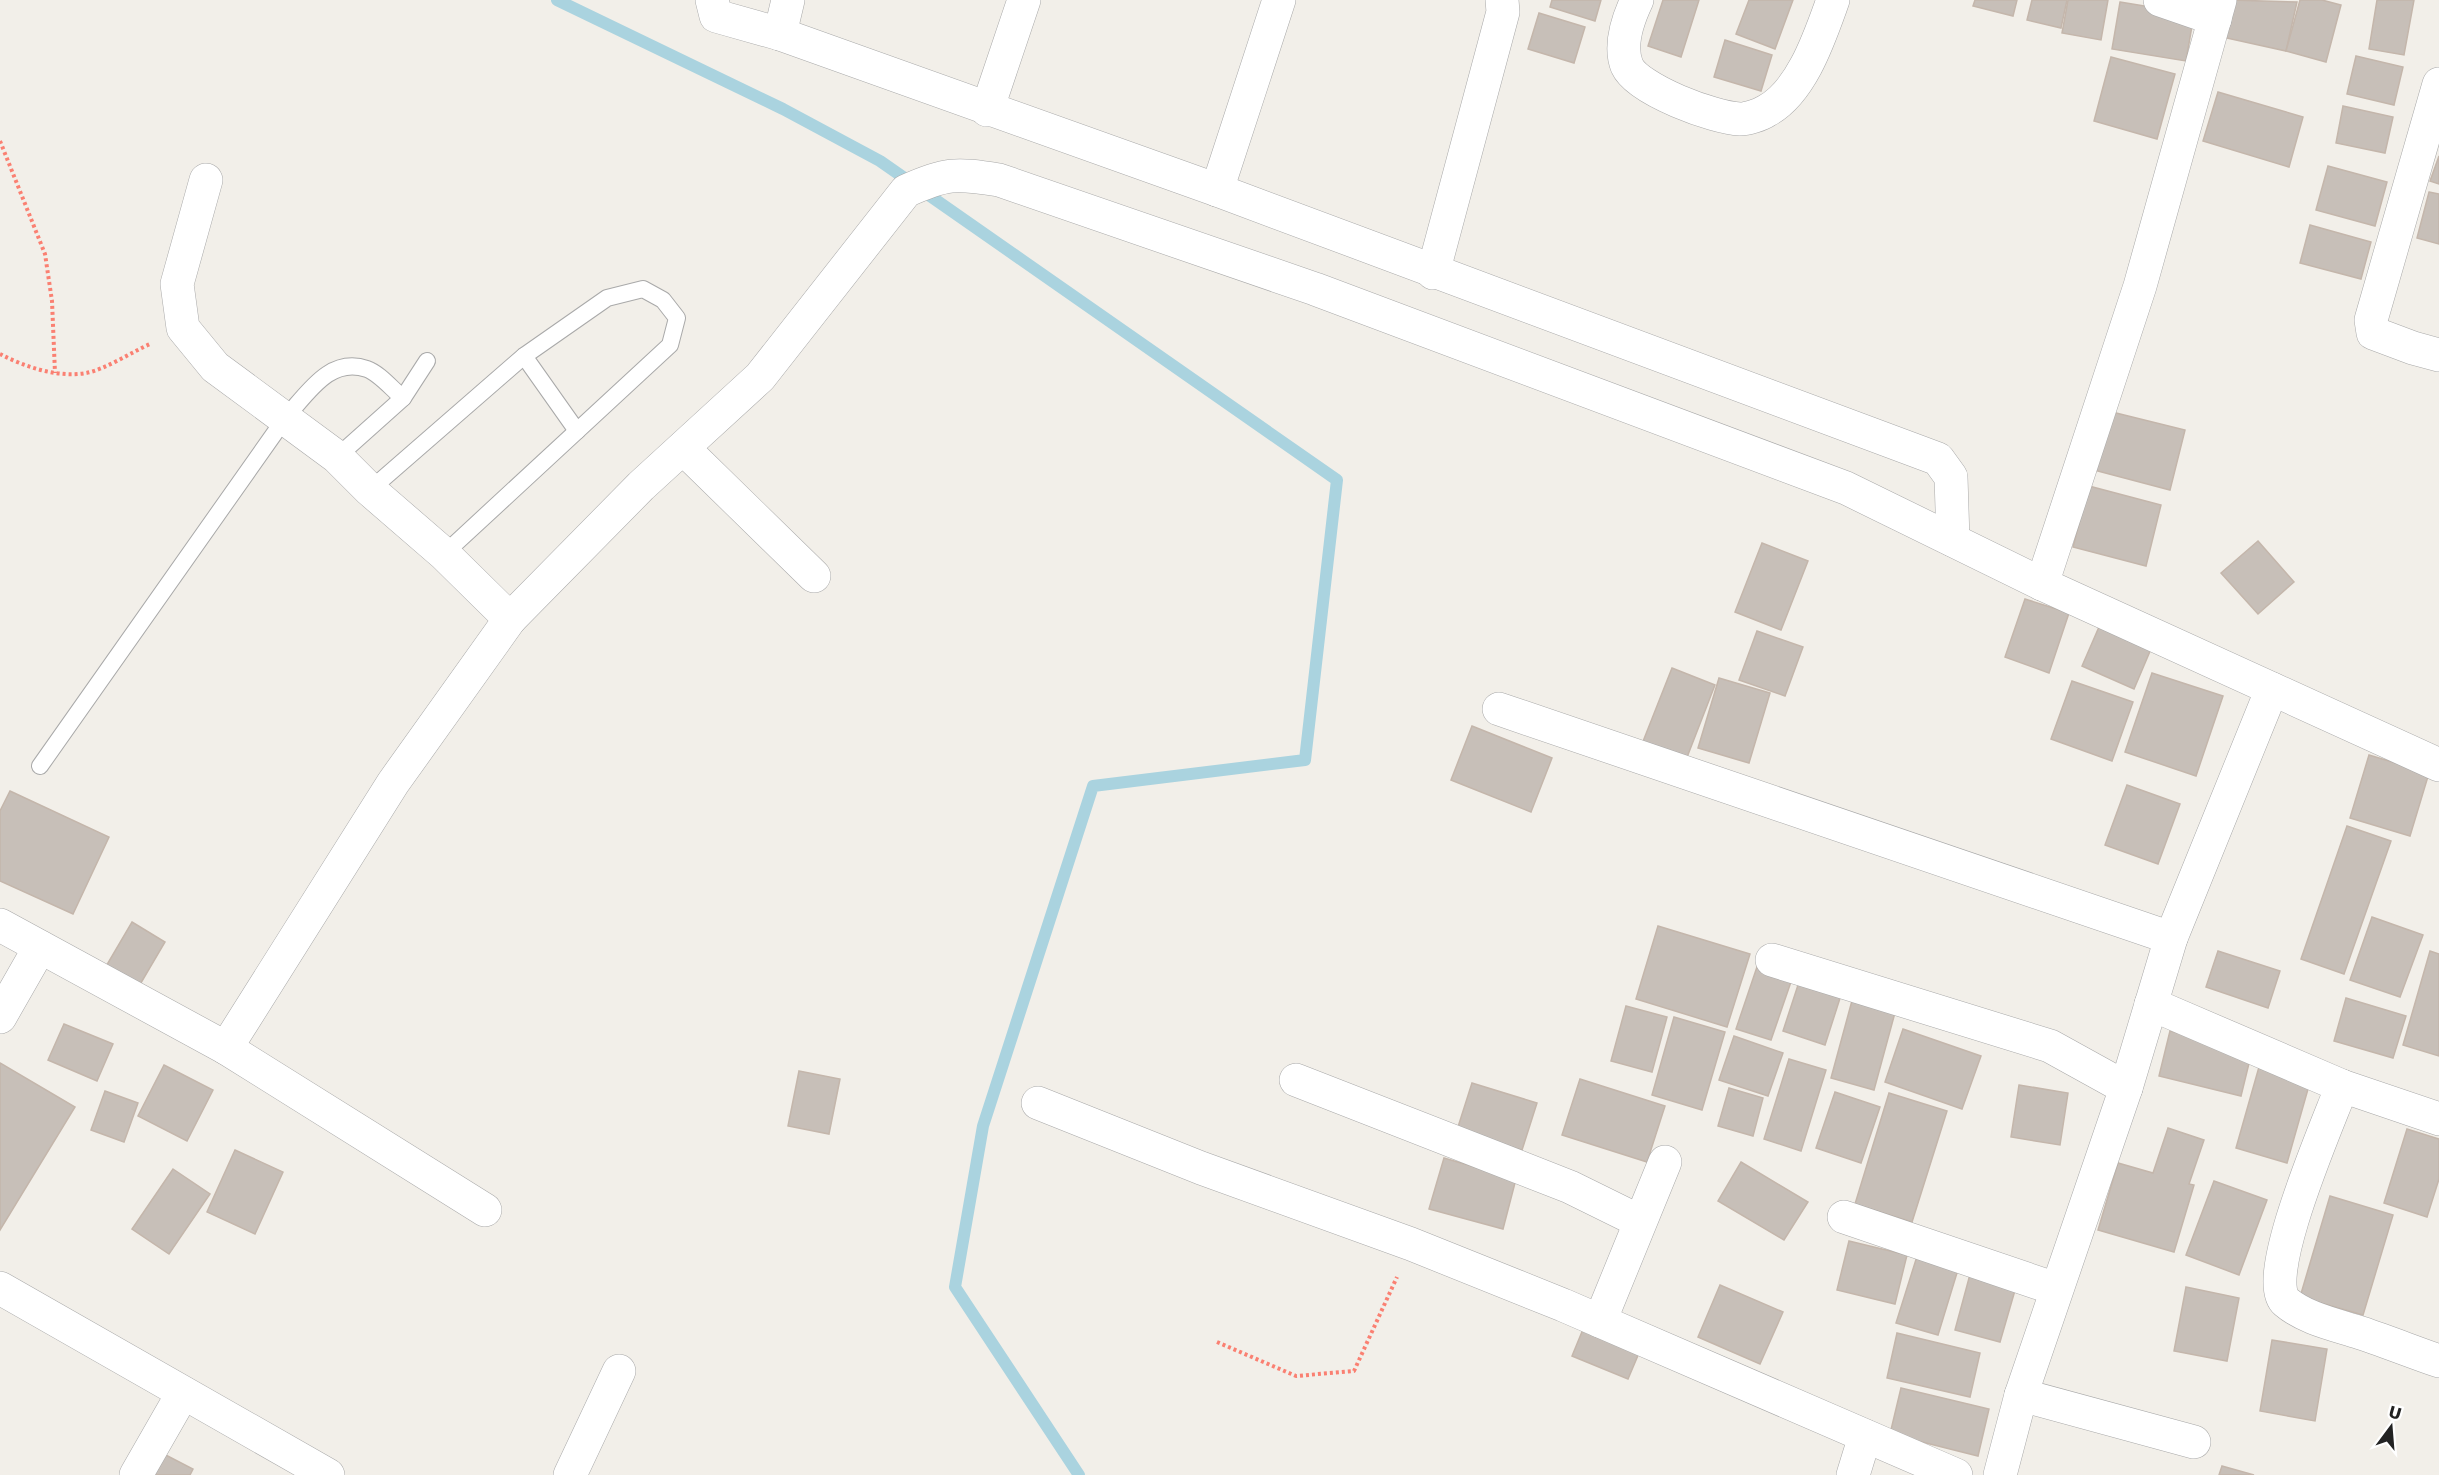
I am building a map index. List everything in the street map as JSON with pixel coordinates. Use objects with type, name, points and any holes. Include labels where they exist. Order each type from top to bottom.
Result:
[{"type":"street","points":[[712,0],[716,16],[780,34],[987,110],[1217,190],[1433,273],[1507,297],[1938,459],[1951,477],[1953,540]]},
{"type":"street","points":[[780,34],[788,0]]},
{"type":"street","points":[[987,110],[1024,0]]},
{"type":"street","points":[[1217,190],[1279,0]]},
{"type":"street","points":[[1433,273],[1503,12],[1502,0]]},
{"type":"street","points":[[1637,0],[1630,14],[1624,47],[1628,66],[1640,83],[1712,114],[1742,119],[1767,111],[1789,91],[1814,52],[1833,0]]},
{"type":"street","points":[[2042,584],[2140,286],[2218,9],[2160,0]]},
{"type":"street","points":[[2439,84],[2371,320],[2373,333],[2412,348],[2439,355]]},
{"type":"street","points":[[226,1048],[393,783],[510,619],[641,486],[760,377],[906,191],[940,176],[967,175],[999,180],[1315,289],[1846,488],[2042,584],[2439,765]]},
{"type":"street","points":[[207,180],[177,284],[183,328],[214,367],[286,417],[337,457],[370,490],[444,554],[510,619]]},
{"type":"street","points":[[683,448],[814,576]]},
{"type":"street","points":[[2000,1475],[2021,1395],[2126,1088],[2171,938],[2272,689]]},
{"type":"street","points":[[1499,710],[2171,938]]},
{"type":"street","points":[[0,925],[226,1048],[485,1210]]},
{"type":"street","points":[[0,1017],[40,947]]},
{"type":"street","points":[[1772,960],[2050,1046],[2126,1088]]},
{"type":"street","points":[[2151,1004],[2342,1086],[2439,1119]]},
{"type":"street","points":[[1296,1080],[1570,1187],[1639,1221]]},
{"type":"street","points":[[2342,1086],[2287,1234],[2280,1265],[2279,1292],[2284,1301],[2305,1314],[2439,1361]]},
{"type":"street","points":[[1038,1103],[1212,1172],[1411,1244],[1600,1321],[1956,1475]]},
{"type":"street","points":[[1600,1321],[1665,1162]]},
{"type":"street","points":[[1844,1217],[2056,1289]]},
{"type":"street","points":[[0,1288],[328,1475]]},
{"type":"street","points":[[570,1475],[619,1371]]},
{"type":"street","points":[[136,1475],[183,1393]]},
{"type":"street","points":[[2021,1395],[2194,1442]]},
{"type":"street","points":[[1852,1475],[1864,1436]]},
{"type":"lane","points":[[370,490],[524,356],[607,298],[643,289],[663,300],[677,318],[670,345],[444,554]]},
{"type":"lane","points":[[524,356],[577,431]]},
{"type":"lane","points":[[337,457],[403,398],[428,361]]},
{"type":"lane","points":[[40,766],[286,417],[329,371],[345,366],[369,369],[403,398]]},
{"type":"path","points":[[0,141],[45,254],[52,301],[56,373]]},
{"type":"path","points":[[0,354],[13,361],[56,373],[87,373],[183,328]]},
{"type":"path","points":[[1216,1342],[1296,1376],[1354,1371],[1411,1244]]},
{"type":"building","points":[[1552,0],[1601,0],[1595,21],[1550,7]]},
{"type":"building","points":[[1663,0],[1699,0],[1681,57],[1648,46]]},
{"type":"building","points":[[1749,0],[1793,0],[1775,49],[1736,34]]},
{"type":"building","points":[[1975,0],[2017,0],[2013,16],[1973,6]]},
{"type":"building","points":[[2032,0],[2067,0],[2061,28],[2027,20]]},
{"type":"building","points":[[2068,0],[2108,0],[2101,40],[2062,33]]},
{"type":"building","points":[[2230,0],[2297,2],[2286,51],[2222,37]]},
{"type":"building","points":[[2300,0],[2322,0],[2341,5],[2326,62],[2286,51]]},
{"type":"building","points":[[2377,0],[2414,0],[2404,55],[2369,49]]},
{"type":"building","points":[[2120,2],[2194,14],[2186,61],[2112,49]]},
{"type":"building","points":[[1539,13],[1585,27],[1574,63],[1528,49]]},
{"type":"building","points":[[1725,40],[1772,55],[1761,91],[1714,77]]},
{"type":"building","points":[[2356,56],[2403,67],[2394,105],[2347,94]]},
{"type":"building","points":[[2111,57],[2175,74],[2157,139],[2094,121]]},
{"type":"building","points":[[2218,92],[2303,117],[2289,167],[2203,141]]},
{"type":"building","points":[[2343,106],[2393,117],[2385,153],[2336,143]]},
{"type":"building","points":[[2439,156],[2439,184],[2430,181]]},
{"type":"building","points":[[2328,166],[2387,182],[2375,226],[2316,210]]},
{"type":"building","points":[[2429,192],[2439,194],[2439,244],[2417,238]]},
{"type":"building","points":[[2310,225],[2371,242],[2361,279],[2300,263]]},
{"type":"building","points":[[2104,410],[2185,430],[2170,490],[2090,469]]},
{"type":"building","points":[[2089,486],[2161,505],[2146,566],[2073,547]]},
{"type":"building","points":[[2258,541],[2294,582],[2258,614],[2221,573]]},
{"type":"building","points":[[1762,543],[1808,561],[1781,630],[1735,612]]},
{"type":"building","points":[[2025,599],[2069,613],[2049,673],[2005,657]]},
{"type":"building","points":[[2099,627],[2151,649],[2134,689],[2082,666]]},
{"type":"building","points":[[1757,631],[1803,647],[1785,696],[1739,680]]},
{"type":"building","points":[[1672,668],[1715,685],[1684,765],[1640,749]]},
{"type":"building","points":[[2152,673],[2223,696],[2196,776],[2125,752]]},
{"type":"building","points":[[1719,678],[1770,693],[1749,763],[1698,748]]},
{"type":"building","points":[[2072,681],[2133,702],[2112,761],[2051,739]]},
{"type":"building","points":[[1472,726],[1552,758],[1531,812],[1451,780]]},
{"type":"building","points":[[2369,755],[2429,773],[2410,836],[2350,818]]},
{"type":"building","points":[[2127,785],[2180,804],[2158,864],[2105,845]]},
{"type":"building","points":[[10,791],[109,837],[73,914],[0,881],[0,811]]},
{"type":"building","points":[[2347,826],[2391,841],[2344,974],[2301,959]]},
{"type":"building","points":[[2372,917],[2423,935],[2400,997],[2350,980]]},
{"type":"building","points":[[132,922],[165,942],[138,988],[105,968]]},
{"type":"building","points":[[1658,926],[1750,954],[1727,1027],[1636,999]]},
{"type":"building","points":[[2218,951],[2280,971],[2268,1008],[2206,987]]},
{"type":"building","points":[[2430,951],[2439,954],[2439,1056],[2403,1045]]},
{"type":"building","points":[[1758,964],[1793,976],[1771,1040],[1736,1029]]},
{"type":"building","points":[[1800,979],[1842,992],[1825,1045],[1783,1031]]},
{"type":"building","points":[[1853,997],[1896,1009],[1874,1090],[1831,1078]]},
{"type":"building","points":[[2346,998],[2406,1016],[2393,1058],[2334,1041]]},
{"type":"building","points":[[1626,1006],[1667,1017],[1652,1072],[1611,1061]]},
{"type":"building","points":[[1674,1017],[1725,1032],[1702,1110],[1652,1095]]},
{"type":"building","points":[[64,1024],[113,1044],[97,1081],[48,1060]]},
{"type":"building","points":[[1903,1029],[1981,1056],[1962,1109],[1885,1082]]},
{"type":"building","points":[[2170,1031],[2252,1051],[2241,1096],[2159,1076]]},
{"type":"building","points":[[1734,1036],[1783,1053],[1768,1096],[1719,1080]]},
{"type":"building","points":[[1789,1059],[1826,1070],[1801,1151],[1764,1139]]},
{"type":"building","points":[[0,1063],[75,1107],[0,1230]]},
{"type":"building","points":[[164,1065],[213,1090],[187,1141],[138,1116]]},
{"type":"building","points":[[2259,1067],[2310,1082],[2287,1163],[2236,1148]]},
{"type":"building","points":[[799,1071],[840,1079],[829,1134],[788,1126]]},
{"type":"building","points":[[1580,1079],[1665,1106],[1647,1162],[1562,1135]]},
{"type":"building","points":[[1472,1083],[1537,1103],[1522,1150],[1457,1130]]},
{"type":"building","points":[[2019,1085],[2068,1093],[2060,1145],[2011,1137]]},
{"type":"building","points":[[1729,1088],[1763,1098],[1753,1136],[1718,1126]]},
{"type":"building","points":[[105,1091],[138,1103],[124,1142],[91,1130]]},
{"type":"building","points":[[1835,1092],[1880,1107],[1861,1163],[1816,1148]]},
{"type":"building","points":[[1889,1093],[1947,1111],[1912,1222],[1855,1204]]},
{"type":"building","points":[[2168,1128],[2204,1140],[2189,1184],[2194,1185],[2174,1252],[2098,1230],[2118,1163],[2153,1173]]},
{"type":"building","points":[[2407,1129],[2439,1139],[2439,1179],[2427,1217],[2384,1203]]},
{"type":"building","points":[[235,1150],[283,1172],[255,1234],[207,1212]]},
{"type":"building","points":[[1444,1158],[1516,1179],[1503,1229],[1429,1209]]},
{"type":"building","points":[[1741,1162],[1808,1202],[1784,1240],[1718,1201]]},
{"type":"building","points":[[173,1169],[210,1194],[169,1254],[132,1229]]},
{"type":"building","points":[[2214,1181],[2267,1200],[2239,1275],[2186,1255]]},
{"type":"building","points":[[2330,1196],[2393,1215],[2363,1315],[2300,1297]]},
{"type":"building","points":[[1849,1241],[1907,1255],[1895,1304],[1837,1290]]},
{"type":"building","points":[[1919,1250],[1960,1263],[1938,1335],[1896,1323]]},
{"type":"building","points":[[1972,1267],[2018,1280],[2000,1342],[1955,1330]]},
{"type":"building","points":[[1720,1285],[1783,1312],[1760,1364],[1698,1337]]},
{"type":"building","points":[[2186,1287],[2239,1298],[2227,1361],[2174,1351]]},
{"type":"building","points":[[1586,1322],[1642,1346],[1628,1379],[1572,1356]]},
{"type":"building","points":[[1897,1333],[1980,1353],[1970,1397],[1887,1378]]},
{"type":"building","points":[[2272,1340],[2327,1349],[2315,1421],[2260,1411]]},
{"type":"building","points":[[1901,1388],[1989,1409],[1978,1456],[1890,1434]]},
{"type":"building","points":[[158,1451],[193,1469],[190,1475],[146,1475]]},
{"type":"building","points":[[2222,1466],[2254,1475],[2219,1475]]},
{"type":"waterway","points":[[557,0],[783,109],[880,161],[1337,480],[1305,760],[1093,786],[983,1126],[955,1287],[1079,1475]]}]
